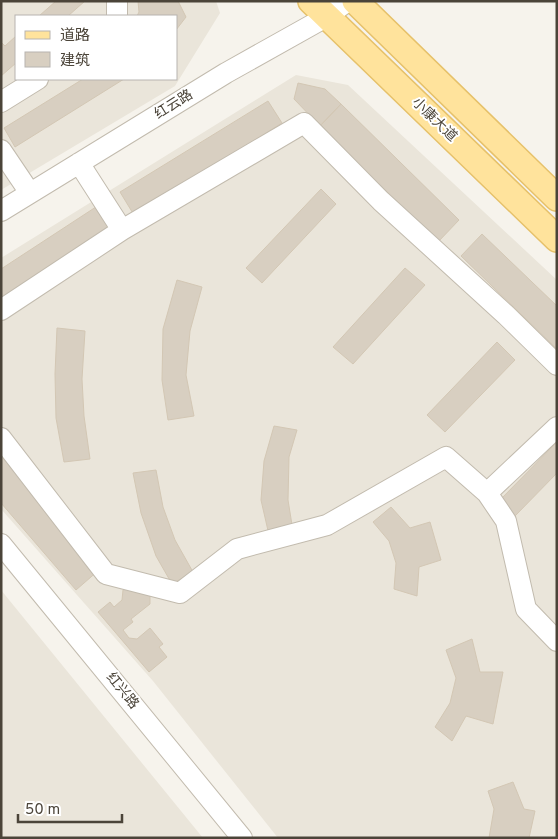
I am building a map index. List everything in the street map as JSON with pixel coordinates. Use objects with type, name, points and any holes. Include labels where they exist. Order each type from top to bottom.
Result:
[{"type":"main road","points":[[355,1],[557,198]]},
{"type":"main road","name":"小康大道","points":[[319,9],[557,239]]},
{"type":"street","points":[[117,1],[117,15]]},
{"type":"street","name":"红云路","points":[[1,211],[226,73],[319,9],[348,1]]},
{"type":"street","points":[[1,102],[36,80]]},
{"type":"street","points":[[1,310],[122,230],[304,123],[382,201],[506,314],[557,365]]},
{"type":"street","points":[[1,150],[30,193]]},
{"type":"street","points":[[79,163],[122,230]]},
{"type":"street","points":[[487,493],[557,427]]},
{"type":"street","points":[[1,438],[106,574],[180,593],[236,549],[327,525],[446,458],[487,493],[506,521],[526,609],[557,641]]},
{"type":"street","name":"红兴路","points":[[1,544],[242,838]]},
{"type":"shaded area","points":[[1,1],[216,1],[220,13],[175,86],[1,190]]},
{"type":"shaded area","points":[[296,75],[348,85],[557,280],[557,838],[278,838],[153,681],[1,509],[1,258]]},
{"type":"shaded area","points":[[1,590],[203,838],[1,838]]},
{"type":"building","points":[[56,1],[85,1],[69,15],[40,15]]},
{"type":"building","points":[[138,1],[178,1],[186,17],[178,27],[178,15],[138,15]]},
{"type":"building","points":[[15,37],[15,64],[1,76],[1,42],[5,46]]},
{"type":"building","points":[[81,80],[122,80],[15,147],[4,128]]},
{"type":"building","points":[[298,83],[325,89],[341,104],[320,126],[294,99]]},
{"type":"building","points":[[268,101],[282,123],[134,215],[120,192]]},
{"type":"building","points":[[341,104],[459,220],[438,242],[320,126]]},
{"type":"building","points":[[321,189],[336,204],[262,283],[246,268]]},
{"type":"building","points":[[102,203],[116,226],[1,302],[1,269]]},
{"type":"building","points":[[482,234],[557,306],[557,349],[461,256]]},
{"type":"building","points":[[405,268],[425,285],[353,364],[333,347]]},
{"type":"building","points":[[177,280],[202,287],[190,331],[186,375],[194,416],[168,420],[162,380],[163,329]]},
{"type":"building","points":[[57,328],[85,331],[82,379],[84,416],[90,459],[64,462],[56,418]]},
{"type":"building","points":[[497,342],[515,360],[445,432],[427,415]]},
{"type":"building","points":[[274,426],[297,430],[289,457],[288,500],[293,531],[269,535],[261,500],[264,461]]},
{"type":"building","points":[[557,442],[557,473],[515,516],[499,501]]},
{"type":"building","points":[[1,456],[99,570],[76,590],[1,503]]},
{"type":"building","points":[[156,470],[163,507],[175,540],[193,572],[172,584],[156,556],[141,513],[133,473]]},
{"type":"building","points":[[391,507],[410,528],[430,522],[441,560],[419,567],[417,596],[394,589],[396,563],[389,541],[373,522]]},
{"type":"building","points":[[131,583],[150,593],[150,604],[131,619],[133,622],[123,630],[129,638],[137,639],[150,628],[163,644],[159,647],[167,657],[149,672],[98,612],[110,602],[114,607],[122,600],[123,590]]},
{"type":"building","points":[[472,639],[480,672],[503,672],[493,724],[466,716],[452,741],[435,727],[450,703],[456,678],[446,650]]},
{"type":"building","points":[[513,782],[524,809],[535,811],[529,838],[489,838],[494,809],[488,791]]}]
